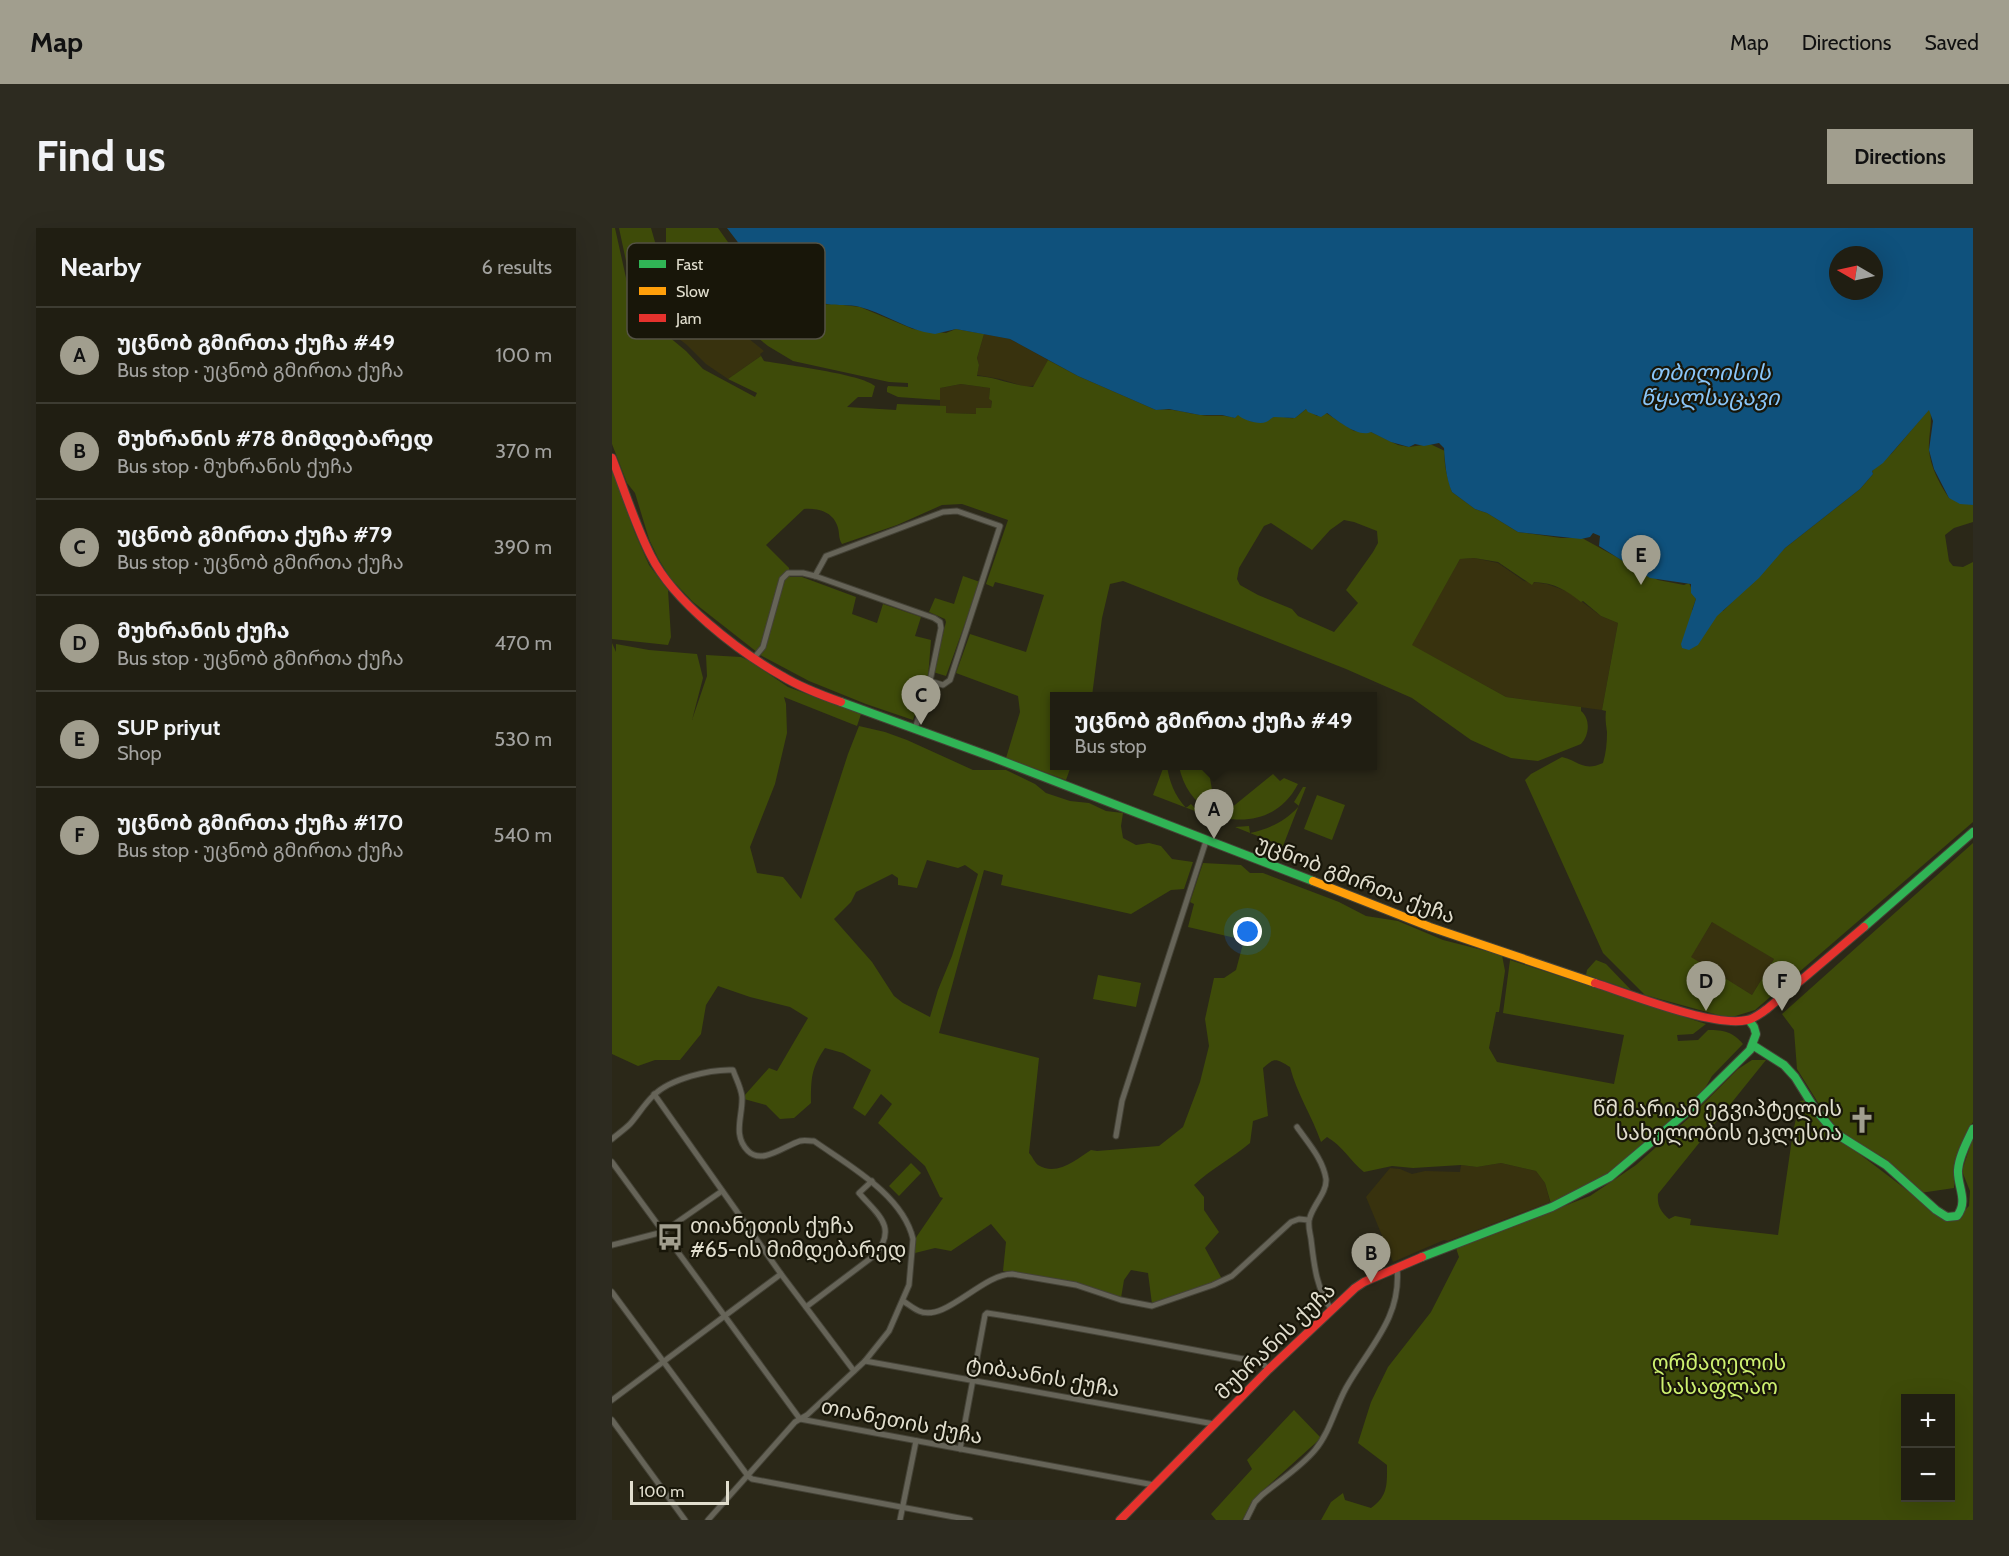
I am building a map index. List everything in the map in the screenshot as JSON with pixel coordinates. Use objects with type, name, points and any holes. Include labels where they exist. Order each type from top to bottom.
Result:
[{"type":"main road","name":"უცნობ გმირთა ქუჩა","points":[[612,458],[651,557],[671,586],[710,625],[783,677],[817,693],[1430,927],[1683,1012],[1734,1022],[1749,1020]]},
{"type":"main road","points":[[1973,832],[1784,997],[1749,1020],[1757,1032],[1754,1046],[1784,1065],[1835,1133],[1847,1143],[1886,1165],[1923,1199],[1947,1216],[1957,1216],[1962,1212],[1963,1201],[1958,1185],[1958,1169],[1973,1129]]},
{"type":"main road","name":"მუხრანის ქუჩა","points":[[1120,1520],[1269,1369],[1364,1282],[1552,1207],[1610,1177],[1688,1111],[1754,1046]]},
{"type":"street","points":[[815,576],[826,556],[943,512],[957,512],[998,524],[1000,526],[950,680],[944,685],[930,681]]},
{"type":"street","points":[[754,658],[763,647],[782,579],[788,573],[815,576],[938,620],[941,628],[930,681],[915,729]]},
{"type":"street","points":[[1116,1136],[1122,1101],[1206,841]]},
{"type":"street","points":[[612,1139],[629,1124],[654,1094],[670,1084],[703,1073],[733,1070],[742,1098],[739,1134],[742,1145],[751,1154],[764,1156],[802,1140],[814,1141],[872,1181],[891,1199],[911,1231],[913,1239],[911,1272],[903,1301],[889,1331],[865,1361],[800,1419],[708,1520]]},
{"type":"street","points":[[654,1094],[781,1274],[854,1371]]},
{"type":"street","points":[[1297,1127],[1319,1158],[1326,1180],[1323,1192],[1308,1220],[1313,1265],[1326,1301],[1332,1309]]},
{"type":"street","name":"თიანეთის ქუჩა","points":[[612,1162],[615,1171],[725,1315],[800,1419],[1154,1485]]},
{"type":"street","points":[[806,1307],[875,1255],[882,1247],[886,1236],[885,1225],[881,1217],[859,1193],[872,1181]]},
{"type":"street","points":[[612,1245],[663,1232],[722,1191]]},
{"type":"street","points":[[903,1301],[920,1312],[931,1314],[958,1301],[984,1283],[1003,1274],[1012,1274],[1076,1285],[1121,1300],[1152,1306],[1214,1285],[1232,1276],[1291,1222],[1299,1219],[1308,1220]]},
{"type":"street","points":[[1246,1520],[1262,1495],[1312,1453],[1323,1439],[1347,1386],[1386,1327],[1396,1301],[1397,1267]]},
{"type":"street","points":[[612,1401],[781,1274]]},
{"type":"street","points":[[612,1292],[748,1476],[970,1520]]},
{"type":"street","points":[[960,1449],[987,1313],[1260,1362],[1269,1369]]},
{"type":"street","name":"ტიბაანის ქუჩა","points":[[865,1361],[1216,1425]]},
{"type":"street","points":[[612,1420],[685,1520]]},
{"type":"street","points":[[900,1520],[916,1441]]},
{"type":"shaded area","points":[[984,334],[1010,339],[1048,360],[1036,385],[1026,387],[977,375],[979,365],[977,358]]},
{"type":"shaded area","points":[[679,339],[749,339],[764,351],[760,354],[761,356],[728,379],[706,364]]},
{"type":"shaded area","points":[[961,384],[990,388],[991,408],[976,414],[945,413],[945,406],[940,406],[940,388]]},
{"type":"shaded area","points":[[1474,558],[1498,563],[1524,581],[1547,584],[1569,592],[1601,616],[1618,623],[1602,710],[1506,697],[1411,645],[1460,559]]},
{"type":"shaded area","points":[[1713,921],[1774,959],[1752,995],[1690,957]]},
{"type":"shaded area","points":[[1501,1163],[1536,1171],[1545,1183],[1550,1202],[1448,1241],[1444,1240],[1393,1262],[1366,1197],[1390,1168],[1412,1174],[1425,1171],[1460,1172],[1461,1165],[1477,1167]]},
{"type":"green space","points":[[612,228],[615,228],[627,282],[627,339],[672,339],[703,369],[755,397],[757,393],[728,379],[761,356],[764,361],[840,374],[875,386],[872,397],[858,397],[847,407],[896,410],[897,404],[946,406],[946,413],[976,414],[976,408],[991,408],[990,388],[961,384],[940,388],[940,400],[898,397],[887,392],[888,386],[908,387],[908,383],[889,382],[793,361],[759,339],[825,339],[825,304],[835,304],[860,307],[913,329],[946,333],[956,329],[984,334],[977,358],[979,365],[977,376],[1033,387],[1048,360],[1078,376],[1156,410],[1235,418],[1238,414],[1249,421],[1256,422],[1277,417],[1295,418],[1306,409],[1317,416],[1326,413],[1354,431],[1371,432],[1398,445],[1409,447],[1430,444],[1445,451],[1445,466],[1452,492],[1475,509],[1487,513],[1518,532],[1561,538],[1582,538],[1658,580],[1684,585],[1689,583],[1696,599],[1692,610],[1723,611],[1785,548],[1860,489],[1873,474],[1872,471],[1892,453],[1930,408],[1929,450],[1936,475],[1949,498],[1973,505],[1973,522],[1954,528],[1945,535],[1949,561],[1953,566],[1963,567],[1973,562],[1973,822],[1755,1010],[1729,1018],[1645,995],[1603,953],[1525,780],[1531,774],[1562,757],[1581,765],[1591,766],[1603,763],[1605,755],[1606,711],[1602,710],[1618,623],[1601,616],[1583,601],[1581,602],[1565,591],[1541,583],[1534,582],[1532,585],[1498,562],[1474,558],[1460,559],[1412,645],[1506,697],[1581,707],[1588,723],[1584,741],[1538,761],[1511,758],[1471,740],[1412,698],[1346,669],[1123,581],[1110,584],[1102,618],[1093,692],[1050,692],[1050,770],[1070,770],[1066,780],[1006,758],[1020,712],[1018,696],[956,673],[970,634],[1026,652],[1044,595],[995,582],[993,587],[986,584],[1008,520],[962,504],[942,505],[897,525],[842,544],[837,525],[831,516],[818,510],[804,509],[766,545],[789,568],[790,577],[802,577],[856,597],[852,614],[877,623],[883,604],[921,617],[915,636],[931,640],[928,678],[913,720],[809,681],[762,656],[693,602],[670,578],[658,558],[649,539],[635,493],[627,483],[612,444]],"holes":[[[1344,520],[1377,531],[1378,543],[1346,590],[1358,603],[1334,632],[1240,585],[1237,579],[1239,568],[1264,526],[1271,523],[1312,550],[1330,530]],[[1712,922],[1774,959],[1752,995],[1691,957]]]},
{"type":"green space","points":[[619,228],[651,228],[655,243],[627,243],[627,266]]},
{"type":"green space","points":[[666,228],[718,228],[729,243],[666,243]]},
{"type":"green space","points":[[612,470],[649,565],[668,590],[671,637],[668,645],[612,639]]},
{"type":"green space","points":[[963,576],[980,582],[946,676],[933,672],[946,622],[945,619],[929,612],[935,598],[954,604]]},
{"type":"green space","points":[[612,643],[616,652],[616,644],[649,650],[697,654],[703,678],[692,720],[707,676],[706,655],[741,657],[788,687],[861,714],[857,726],[784,697],[787,733],[775,784],[750,847],[757,873],[783,877],[801,899],[859,726],[907,740],[973,770],[1006,770],[1035,784],[1046,793],[1070,801],[1089,803],[1106,811],[1123,813],[1121,826],[1123,838],[1136,845],[1149,843],[1161,846],[1172,859],[1193,862],[1184,889],[1171,890],[1131,914],[1001,885],[1003,875],[984,870],[939,1033],[1039,1058],[1029,1153],[1037,1164],[1045,1168],[1059,1168],[1091,1150],[1159,1146],[1183,1127],[1200,1082],[1209,1046],[1205,1019],[1214,978],[1224,978],[1236,970],[1244,940],[1188,927],[1194,904],[1190,902],[1203,863],[1241,865],[1250,873],[1263,873],[1339,902],[1366,916],[1398,921],[1443,940],[1502,955],[1505,971],[1499,1012],[1496,1012],[1489,1048],[1497,1062],[1614,1084],[1624,1035],[1503,1013],[1510,960],[1706,1024],[1693,1034],[1677,1035],[1678,1041],[1698,1040],[1708,1030],[1714,1030],[1732,1034],[1743,1044],[1712,1076],[1704,1090],[1639,1150],[1601,1178],[1551,1204],[1545,1183],[1536,1171],[1501,1163],[1477,1167],[1461,1165],[1413,1168],[1392,1166],[1364,1172],[1333,1141],[1327,1137],[1321,1142],[1290,1067],[1278,1061],[1270,1062],[1263,1068],[1268,1116],[1253,1121],[1250,1143],[1194,1185],[1204,1197],[1204,1210],[1219,1232],[1205,1248],[1222,1279],[1152,1304],[1148,1273],[1131,1270],[1124,1280],[1121,1298],[1061,1281],[1003,1271],[1006,1242],[991,1224],[951,1251],[935,1248],[915,1253],[915,1239],[943,1198],[940,1197],[925,1166],[878,1123],[892,1104],[881,1094],[865,1116],[853,1108],[871,1070],[843,1053],[825,1048],[813,1074],[811,1103],[794,1118],[780,1119],[766,1105],[744,1099],[744,1096],[769,1068],[777,1071],[808,1018],[790,1007],[718,986],[706,1005],[701,1034],[680,1060],[655,1060],[638,1066],[612,1054]],"holes":[[[927,860],[958,868],[965,865],[978,874],[930,1017],[894,996],[872,962],[834,919],[851,902],[856,892],[892,874],[898,878],[898,885],[917,888]]]},
{"type":"green space","points":[[1162,770],[1168,770],[1173,788],[1186,807],[1153,795]]},
{"type":"green space","points":[[1180,770],[1209,770],[1214,812],[1211,813],[1194,798],[1183,781]]},
{"type":"green space","points":[[1273,774],[1280,781],[1284,778],[1298,784],[1285,802],[1258,818],[1224,818],[1225,813]]},
{"type":"green space","points":[[1303,787],[1306,787],[1299,806],[1294,802]]},
{"type":"green space","points":[[1317,795],[1345,805],[1332,840],[1304,829]]},
{"type":"green space","points":[[1191,804],[1200,813],[1186,808]]},
{"type":"green space","points":[[1298,807],[1283,846],[1250,833],[1277,824]]},
{"type":"green space","points":[[1249,826],[1250,833],[1235,827]]},
{"type":"green space","points":[[1973,843],[1973,1122],[1960,1154],[1954,1188],[1920,1193],[1884,1158],[1840,1133],[1797,1069],[1794,1030],[1782,1014]]},
{"type":"green space","points":[[1596,960],[1606,964],[1631,990],[1586,975],[1587,970]]},
{"type":"green space","points":[[1098,975],[1141,983],[1136,1007],[1093,999]]},
{"type":"green space","name":"ღრმაღელის სასაფლაო","points":[[1752,1060],[1766,1060],[1658,1194],[1658,1201],[1663,1213],[1669,1219],[1675,1216],[1691,1219],[1690,1225],[1778,1235],[1793,1132],[1800,1101],[1806,1100],[1849,1146],[1920,1200],[1956,1219],[1969,1206],[1970,1191],[1962,1171],[1973,1137],[1973,1520],[1321,1520],[1331,1502],[1343,1493],[1345,1500],[1371,1508],[1384,1494],[1387,1465],[1358,1443],[1371,1402],[1388,1367],[1431,1312],[1459,1257],[1456,1248],[1590,1196],[1636,1165],[1690,1117],[1738,1069]]},
{"type":"green space","points":[[911,1163],[921,1173],[899,1196],[889,1186]]},
{"type":"green space","points":[[1294,1410],[1321,1438],[1260,1493],[1242,1520],[1216,1520],[1211,1514],[1252,1469],[1247,1460]]},
{"type":"water","name":"თბილისის წყალსაცავი","points":[[727,228],[1973,228],[1973,505],[1960,504],[1949,498],[1934,469],[1929,450],[1933,421],[1929,410],[1883,463],[1872,471],[1873,474],[1860,489],[1785,548],[1759,578],[1717,616],[1698,645],[1689,650],[1682,648],[1681,644],[1696,599],[1691,593],[1691,584],[1650,578],[1599,546],[1600,536],[1593,533],[1590,537],[1581,539],[1518,532],[1487,513],[1475,509],[1452,492],[1445,465],[1444,448],[1439,443],[1424,446],[1415,444],[1409,447],[1391,442],[1371,432],[1355,431],[1327,413],[1321,417],[1306,409],[1295,418],[1274,417],[1259,423],[1238,415],[1235,418],[1169,409],[1156,410],[1078,376],[1010,339],[956,329],[935,334],[924,332],[860,307],[825,303],[825,243],[739,243]]},
{"type":"traffic: fast","points":[[841,702],[992,757],[1313,881]]},
{"type":"traffic: fast","points":[[1864,927],[1973,832]]},
{"type":"traffic: fast","points":[[1422,1257],[1552,1207],[1610,1177],[1688,1111],[1750,1050],[1756,1034],[1749,1020]]},
{"type":"traffic: fast","points":[[1754,1046],[1784,1065],[1835,1133],[1886,1165],[1936,1210],[1947,1217],[1957,1216],[1962,1205],[1958,1176],[1959,1165],[1973,1129]]},
{"type":"traffic: slow","points":[[1313,881],[1430,927],[1595,983]]},
{"type":"traffic: jam","points":[[612,458],[651,556],[675,591],[709,624],[765,666],[796,684],[841,702]]},
{"type":"traffic: jam","points":[[1595,983],[1694,1015],[1733,1021],[1747,1020],[1767,1009],[1864,927]]},
{"type":"traffic: jam","points":[[1120,1520],[1269,1369],[1355,1288],[1422,1257]]},
{"type":"place","name":"SUP priyut","points":[[1641,585]]},
{"type":"place","name":"უცნობ გმირთა ქუჩა #79","points":[[921,725]]},
{"type":"place","name":"უცნობ გმირთა ქუჩა #49","points":[[1214,839]]},
{"type":"place","name":"მუხრანის ქუჩა","points":[[1706,1011]]},
{"type":"place","name":"უცნობ გმირთა ქუჩა #170","points":[[1782,1011]]},
{"type":"place","name":"წმ.მარიამ ეგვიპტელის სახელობის ეკლესია","points":[[1862,1120]]},
{"type":"place","name":"თიანეთის ქუჩა #65-ის მიმდებარედ","points":[[670,1237]]},
{"type":"place","name":"მუხრანის #78 მიმდებარედ","points":[[1371,1283]]}]
